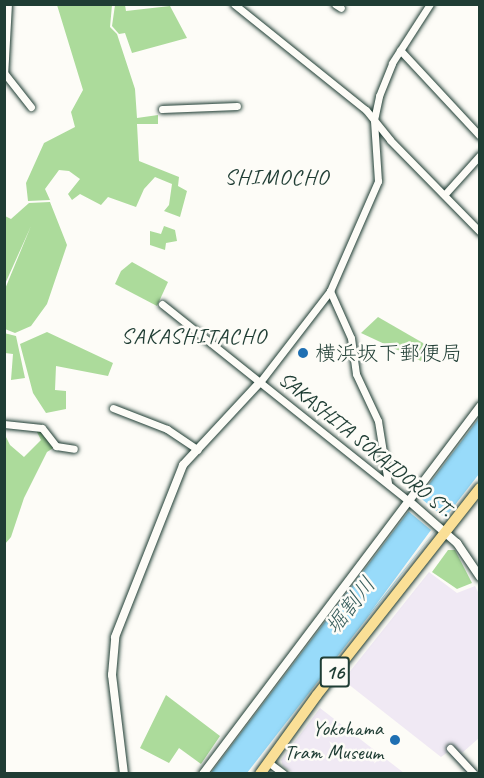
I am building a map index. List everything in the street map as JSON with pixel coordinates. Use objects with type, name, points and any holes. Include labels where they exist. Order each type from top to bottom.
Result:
[{"type":"highway","name":"16","points":[[260,774],[442,528],[480,488]]},
{"type":"street","points":[[8,4],[5,75],[31,107]]},
{"type":"street","points":[[234,4],[374,120],[480,232]]},
{"type":"street","points":[[124,774],[111,652],[183,465],[260,382],[330,291],[378,181],[374,120],[379,96],[400,50],[430,4]]},
{"type":"street","points":[[400,50],[480,136]]},
{"type":"street","points":[[162,109],[237,106]]},
{"type":"street","points":[[445,194],[480,155]]},
{"type":"street","points":[[330,291],[351,338],[356,374],[378,420],[388,483]]},
{"type":"street","name":"SAKASHITA SOKAIDORO ST.","points":[[162,304],[442,528],[474,564],[480,577]]},
{"type":"street","points":[[203,774],[410,502],[480,406]]},
{"type":"street","points":[[113,408],[167,429],[198,450]]},
{"type":"street","points":[[4,424],[42,428],[56,446],[74,449]]},
{"type":"street","points":[[450,748],[474,774]]},
{"type":"street","points":[[268,762],[284,774]]},
{"type":"shaded area","points":[[429,572],[457,593],[475,586],[480,596],[479,738],[462,753],[479,773],[466,773],[448,752],[441,757],[343,680]]},
{"type":"shaded area","points":[[320,708],[404,773],[293,773],[283,766],[281,760]]},
{"type":"green space","points":[[57,5],[112,5],[110,27],[117,34],[135,89],[137,118],[158,115],[158,124],[137,124],[139,161],[179,177],[178,186],[187,191],[180,217],[164,211],[169,205],[172,184],[155,177],[144,189],[136,207],[108,197],[101,205],[80,194],[72,200],[68,194],[80,179],[69,171],[59,170],[45,189],[50,200],[28,201],[26,183],[44,143],[75,127],[71,112],[83,90]]},
{"type":"green space","points":[[115,5],[125,5],[126,11],[170,6],[187,38],[132,53],[125,33],[119,34],[112,26]]},
{"type":"green space","points":[[50,202],[67,245],[47,304],[31,326],[15,333],[5,329],[5,289],[31,226],[5,284],[5,216],[11,219],[29,203]]},
{"type":"green space","points":[[164,226],[175,230],[177,241],[166,243],[165,250],[150,245],[150,231],[161,234]]},
{"type":"green space","points":[[132,262],[168,282],[157,306],[115,284],[121,271]]},
{"type":"green space","points":[[378,317],[430,347],[421,361],[361,333]]},
{"type":"green space","points":[[47,332],[113,363],[108,376],[56,366],[55,390],[66,391],[66,409],[46,413],[33,393],[20,344]]},
{"type":"green space","points":[[4,333],[16,336],[25,378],[11,380],[13,354],[5,353]]},
{"type":"green space","points":[[35,428],[45,432],[55,447],[47,452],[24,498],[11,537],[5,544],[4,433],[10,445],[24,457],[41,440]]},
{"type":"green space","points":[[448,550],[455,550],[472,583],[457,589],[432,572]]},
{"type":"green space","points":[[166,695],[220,736],[201,764],[179,748],[169,763],[140,748]]},
{"type":"water","name":"堀割川","points":[[479,418],[479,474],[247,773],[210,774]]},
{"type":"pier","points":[[418,496],[445,518],[367,617],[431,530],[407,510]]},
{"type":"place","name":"横浜坂下郵便局","points":[[303,353]]},
{"type":"place","name":"Yokohama Tram Museum","points":[[395,740]]},
{"type":"district","name":"SHIMOCHO","points":[[277,178]]},
{"type":"district","name":"SAKASHITACHO","points":[[194,337]]}]
